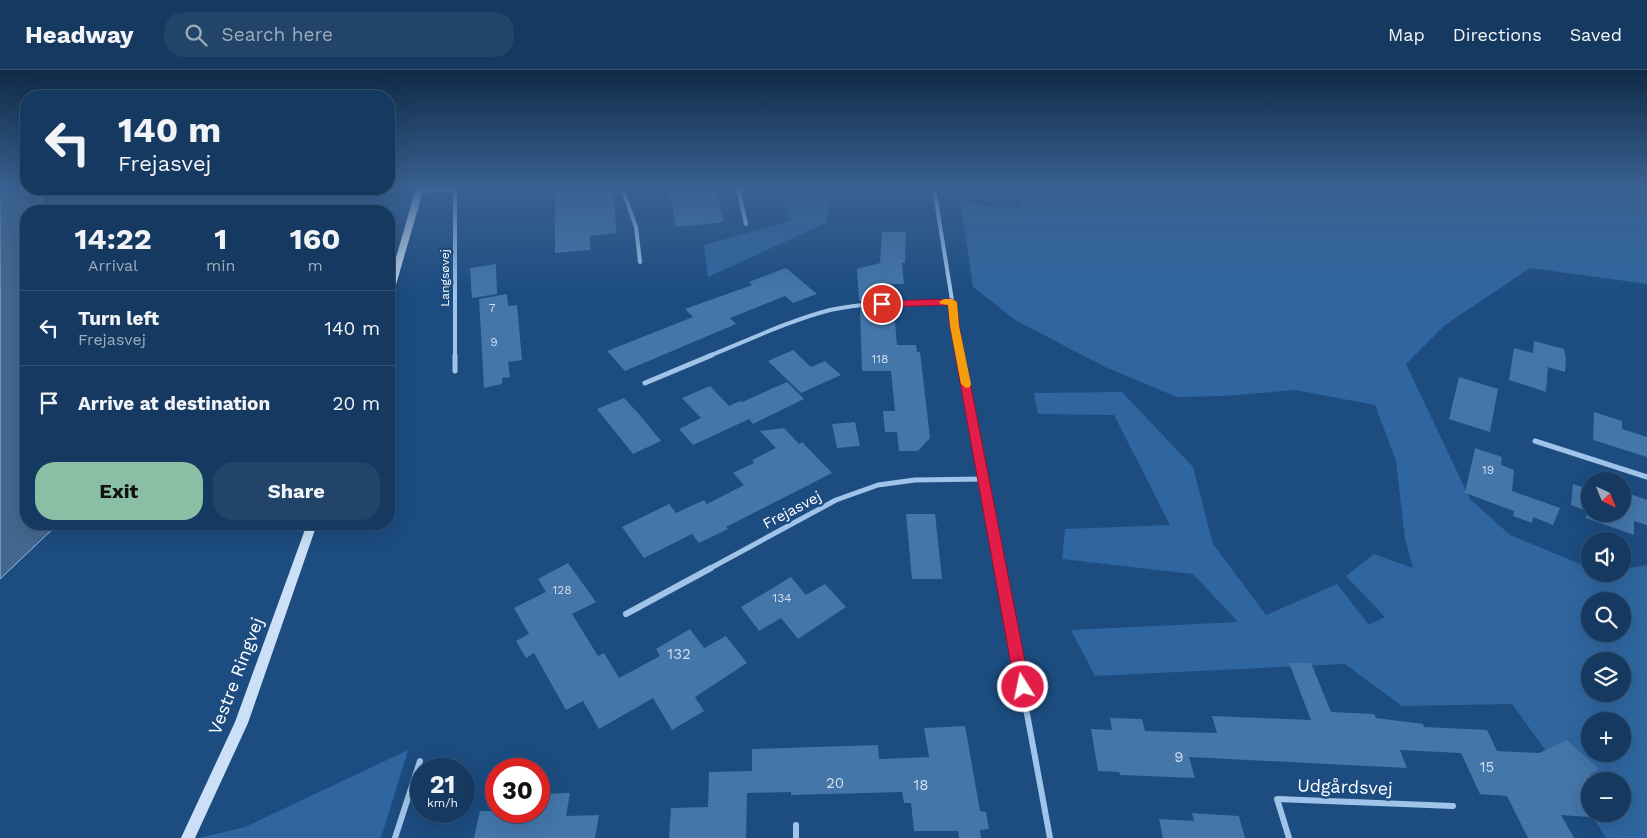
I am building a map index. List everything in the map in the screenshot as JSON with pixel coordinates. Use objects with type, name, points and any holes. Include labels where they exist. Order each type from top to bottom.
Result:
[{"type":"main road","points":[[395,274],[409,224]]},
{"type":"main road","name":"Vestre Ringvej","points":[[188,838],[241,723],[310,530]]},
{"type":"street","name":"Langsøvej","points":[[455,224],[455,371]]},
{"type":"street","points":[[635,224],[640,262]]},
{"type":"street","points":[[940,224],[954,326],[1050,838]]},
{"type":"street","points":[[645,383],[796,320],[832,310],[865,305],[952,302]]},
{"type":"street","points":[[1535,441],[1647,477]]},
{"type":"street","name":"Frejasvej","points":[[626,614],[836,500],[878,485],[897,482],[984,479]]},
{"type":"street","points":[[395,838],[410,792]]},
{"type":"street","name":"Udgårdsvej","points":[[1289,838],[1277,799],[1453,806]]},
{"type":"street","points":[[796,824],[796,838]]},
{"type":"shaded area","points":[[0,224],[20,224],[20,530],[52,530],[0,579]]},
{"type":"shaded area","points":[[780,224],[824,224],[708,277],[704,245]]},
{"type":"shaded area","points":[[964,224],[1647,224],[1647,284],[1530,268],[1445,325],[1406,364],[1470,499],[1510,535],[1581,564],[1581,582],[1631,582],[1631,568],[1647,565],[1647,838],[1606,838],[1596,822],[1631,822],[1631,772],[1581,772],[1581,800],[1512,704],[1402,706],[1345,664],[1095,676],[1071,630],[1238,622],[1193,574],[1062,559],[1065,529],[1170,525],[1114,415],[1038,414],[1034,393],[1122,392],[1193,467],[1213,544],[1266,615],[1337,584],[1369,625],[1385,617],[1346,576],[1374,554],[1413,568],[1405,539],[1396,461],[1375,405],[1295,390],[1225,396],[1177,397],[1105,367],[1015,320],[973,287]]},
{"type":"shaded area","points":[[408,750],[381,838],[199,838],[245,827]]},
{"type":"building","points":[[555,224],[616,224],[616,233],[590,236],[590,250],[555,253]]},
{"type":"building","points":[[675,224],[706,224],[676,227]]},
{"type":"building","points":[[882,232],[906,232],[905,263],[902,263],[904,284],[888,284],[889,299],[859,301],[857,269],[880,263]]},
{"type":"building","points":[[496,264],[497,294],[472,298],[470,268]]},
{"type":"building","points":[[786,268],[817,294],[793,303],[785,296],[730,318],[736,324],[625,371],[607,351],[693,317],[685,309],[752,285],[749,282]]},
{"type":"building","points":[[507,294],[508,306],[517,305],[522,360],[508,362],[510,377],[502,378],[502,384],[484,388],[479,299]]},
{"type":"building","points":[[889,307],[891,322],[895,322],[897,345],[916,345],[917,352],[920,352],[930,438],[918,451],[899,451],[897,432],[885,432],[883,411],[895,411],[891,371],[862,371],[860,309]]},
{"type":"building","points":[[1534,341],[1564,349],[1566,358],[1565,372],[1548,367],[1546,392],[1509,380],[1514,348],[1533,353]]},
{"type":"building","points":[[793,350],[811,367],[825,361],[841,375],[801,393],[768,361]]},
{"type":"building","points":[[1459,377],[1498,389],[1490,432],[1449,419]]},
{"type":"building","points":[[787,382],[804,399],[753,424],[749,419],[693,445],[679,429],[701,418],[682,398],[710,386],[729,406]]},
{"type":"building","points":[[624,398],[661,441],[633,454],[597,409]]},
{"type":"building","points":[[1594,412],[1622,421],[1622,429],[1647,437],[1647,457],[1593,440]]},
{"type":"building","points":[[855,422],[860,446],[837,448],[832,424]]},
{"type":"building","points":[[784,428],[799,444],[802,442],[832,473],[726,527],[728,529],[699,543],[692,534],[644,558],[622,527],[669,504],[676,513],[704,500],[707,504],[744,485],[733,473],[754,463],[752,460],[776,448],[760,431]]},
{"type":"building","points":[[1475,448],[1502,457],[1501,465],[1514,470],[1512,491],[1560,508],[1553,525],[1533,517],[1532,523],[1513,516],[1514,511],[1465,493]]},
{"type":"building","points":[[1573,484],[1581,487],[1581,509],[1571,505]]},
{"type":"building","points":[[1631,494],[1647,500],[1647,525],[1634,521],[1634,535],[1631,532],[1626,532],[1597,522],[1631,522]]},
{"type":"building","points":[[906,514],[935,514],[942,579],[912,579]]},
{"type":"building","points":[[568,563],[596,602],[572,614],[598,656],[604,653],[619,678],[660,656],[656,649],[690,629],[704,648],[726,636],[747,663],[695,697],[704,711],[672,730],[653,698],[599,729],[583,701],[566,710],[534,653],[526,658],[516,641],[529,634],[514,608],[546,592],[538,579]]},
{"type":"building","points":[[791,577],[806,595],[825,584],[846,607],[798,639],[781,618],[759,631],[741,607]]},
{"type":"building","points":[[1289,663],[1311,663],[1331,712],[1374,714],[1376,718],[1423,724],[1424,727],[1487,730],[1497,751],[1539,753],[1567,740],[1581,753],[1581,762],[1591,762],[1599,769],[1594,772],[1581,772],[1581,816],[1561,815],[1574,838],[1528,838],[1507,796],[1480,794],[1461,753],[1400,750],[1407,768],[1189,757],[1195,778],[1120,775],[1119,772],[1098,771],[1091,729],[1112,730],[1110,718],[1142,719],[1145,731],[1217,733],[1212,716],[1311,720]]},
{"type":"building","points":[[965,726],[980,811],[986,812],[989,829],[980,830],[981,838],[959,838],[958,831],[914,831],[911,803],[904,803],[902,792],[791,795],[791,792],[747,793],[746,838],[669,838],[671,808],[708,807],[709,772],[752,771],[752,749],[878,745],[879,759],[929,757],[924,728]]},
{"type":"building","points":[[570,793],[566,816],[599,815],[595,838],[474,838],[480,811],[485,811],[485,823],[550,823],[550,794]]},
{"type":"building","points":[[1192,813],[1239,816],[1245,838],[1163,838],[1159,819],[1194,821]]},
{"type":"slow traffic","points":[[944,302],[952,302],[954,326],[966,384]]},
{"type":"route","points":[[882,304],[952,302],[954,326],[1023,687]]}]
